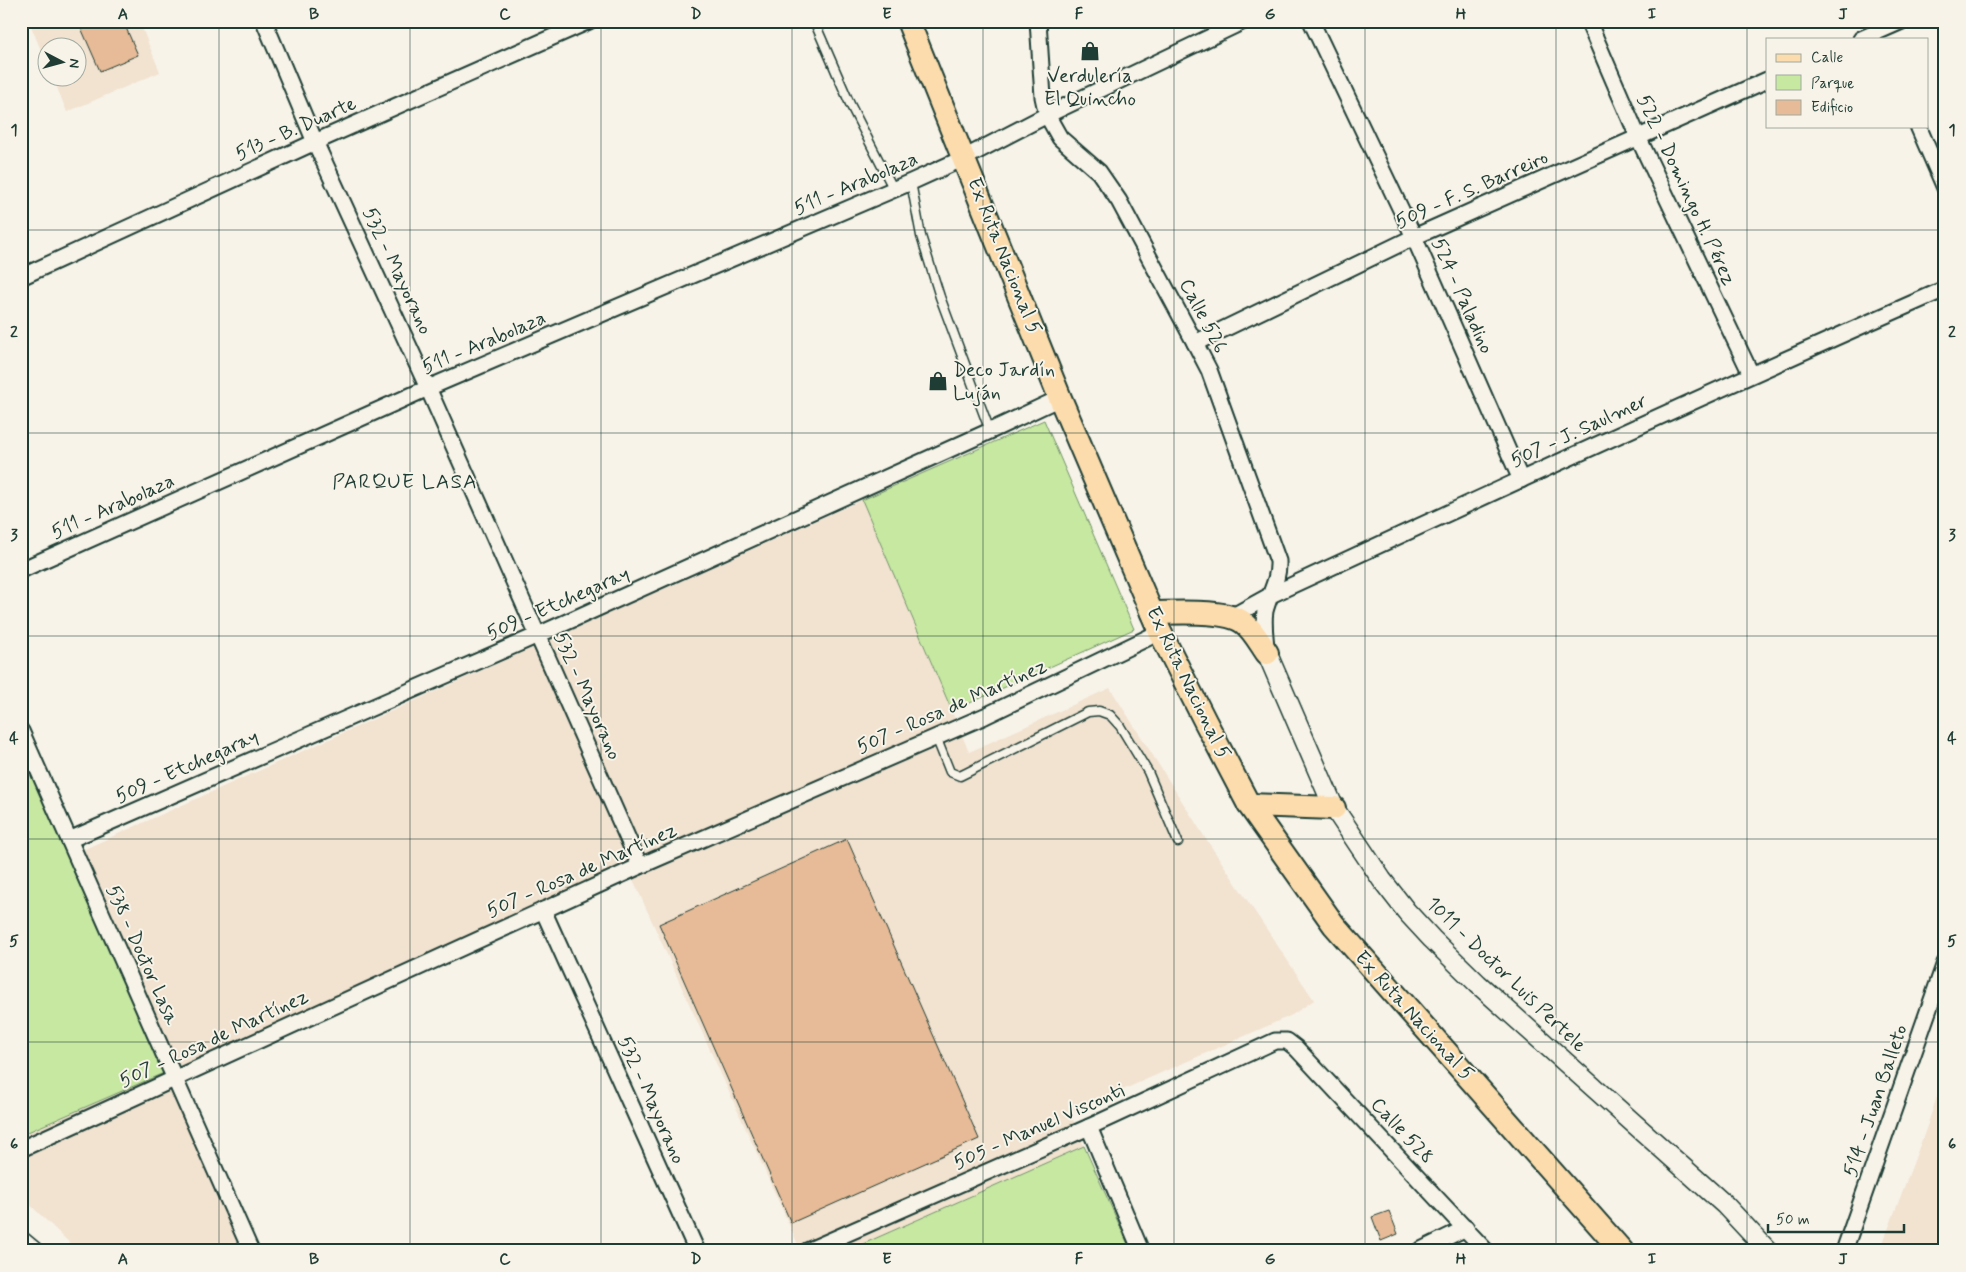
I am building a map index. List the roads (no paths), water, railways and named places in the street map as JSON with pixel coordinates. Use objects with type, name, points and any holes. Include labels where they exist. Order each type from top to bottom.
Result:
[{"type":"main road","name":"Ex Ruta Nacional 5","points":[[908,21],[1060,398],[1156,622],[1249,805],[1334,925],[1622,1251]]},
{"type":"main road","points":[[1156,622],[1220,614],[1234,616],[1244,623],[1267,654]]},
{"type":"main road","points":[[1249,805],[1334,808]]},
{"type":"street","name":"532 - Mayorano","points":[[264,21],[315,142],[428,388],[640,866]]},
{"type":"street","name":"513 - B. Duarte","points":[[21,277],[315,142],[589,21]]},
{"type":"street","name":"Calle 526","points":[[1038,21],[1042,97],[1047,114],[1060,138],[1099,172],[1120,201],[1196,342],[1209,370],[1278,561],[1279,573],[1266,611],[1264,627],[1267,654]]},
{"type":"street","name":"511 - Arabolaza","points":[[21,570],[428,388],[894,190],[964,158],[1047,114],[1244,21]]},
{"type":"street","name":"524 - Paladino","points":[[1311,21],[1414,237],[1521,480]]},
{"type":"street","name":"522 - Domingo H. Pérez","points":[[1588,21],[1638,137],[1751,374]]},
{"type":"street","points":[[1863,38],[1902,21]]},
{"type":"street","name":"509 - F. S. Barreiro","points":[[1196,342],[1414,237],[1766,80]]},
{"type":"street","points":[[1919,128],[1945,188]]},
{"type":"street","name":"507 - J. Saulmer","points":[[1234,616],[1271,595],[1751,374],[1945,288]]},
{"type":"street","name":"509 - Etchegaray","points":[[69,840],[538,635],[1060,398]]},
{"type":"street","name":"507 - Rosa de Martínez","points":[[21,1150],[640,866],[985,716],[1156,622]]},
{"type":"street","name":"1011 - Doctor Luis Pertele","points":[[1267,654],[1334,808],[1382,880],[1407,912],[1478,984],[1725,1205],[1768,1251]]},
{"type":"street","name":"538 - Doctor Lasa","points":[[21,731],[251,1251]]},
{"type":"street","name":"532 - Mayorano","points":[[543,910],[697,1251]]},
{"type":"street","name":"514 - Juan Balleto","points":[[1844,1251],[1945,964]]},
{"type":"street","name":"505 - Manuel Visconti","points":[[807,1251],[1089,1127],[1274,1041],[1287,1040]]},
{"type":"street","name":"Calle 528","points":[[1287,1040],[1486,1251]]},
{"type":"street","points":[[1089,1127],[1141,1251]]},
{"type":"street","points":[[1419,1251],[1466,1228]]},
{"type":"street","points":[[21,1241],[33,1251]]},
{"type":"lane","points":[[814,21],[850,104],[894,190]]},
{"type":"lane","points":[[911,182],[921,236],[940,297],[990,431]]},
{"type":"lane","points":[[936,737],[950,772],[960,776],[1088,712],[1099,711],[1110,716],[1120,726],[1148,772],[1178,842]]},
{"type":"place","name":"Verdulería El Quincho","points":[[1090,51]]},
{"type":"place","name":"Deco Jardín Luján","points":[[938,381]]},
{"type":"district","name":"PARQUE LASA","points":[[405,482]]}]
